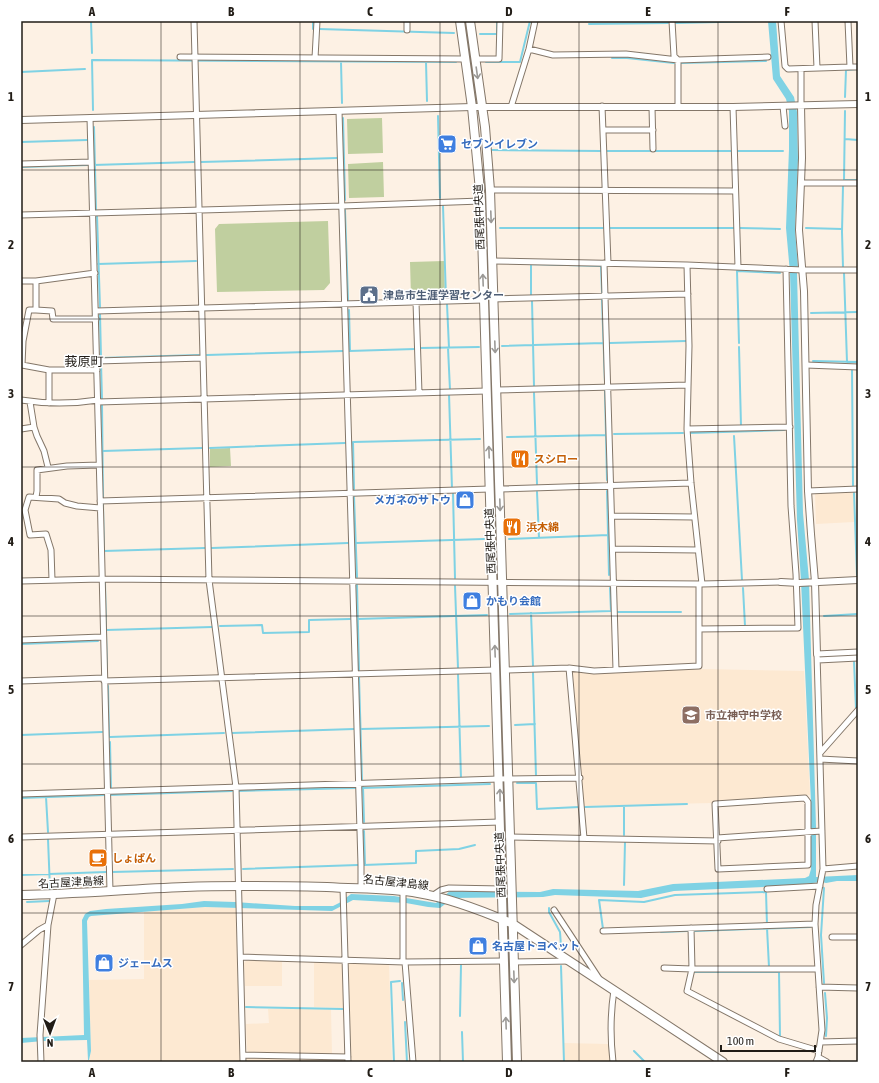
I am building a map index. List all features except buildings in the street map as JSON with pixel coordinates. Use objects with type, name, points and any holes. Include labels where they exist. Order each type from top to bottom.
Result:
[{"type":"main road","name":"西尾張中央道","points":[[460,21],[472,107],[481,201],[507,1062]]},
{"type":"main road","name":"西尾張中央道","points":[[470,21],[487,143],[490,190],[517,1062]]},
{"type":"main road","name":"名古屋津島線","points":[[21,895],[239,886],[361,889],[436,897],[480,910],[513,924],[723,1062]]},
{"type":"street","points":[[194,21],[209,580],[236,787],[243,1062]]},
{"type":"street","points":[[315,58],[317,21]]},
{"type":"street","points":[[407,21],[407,30]]},
{"type":"street","points":[[475,59],[499,59],[500,21]]},
{"type":"street","points":[[511,107],[535,21]]},
{"type":"street","points":[[672,21],[674,56],[678,60],[678,107]]},
{"type":"street","points":[[781,21],[785,66],[788,69],[858,67]]},
{"type":"street","points":[[815,21],[817,68]]},
{"type":"street","points":[[848,21],[850,67]]},
{"type":"street","points":[[528,49],[550,55],[626,54],[678,60],[768,57]]},
{"type":"street","points":[[180,56],[195,59],[465,59]]},
{"type":"street","points":[[801,68],[799,105],[801,183],[799,230],[806,365],[808,491],[818,657],[820,831],[823,869],[816,905],[815,924],[822,1030],[817,1060],[827,1062]]},
{"type":"street","points":[[21,120],[472,107],[734,107],[858,104]]},
{"type":"street","points":[[602,106],[605,191],[605,296],[616,670]]},
{"type":"street","points":[[783,106],[785,126]]},
{"type":"street","points":[[652,107],[653,149]]},
{"type":"street","points":[[734,107],[738,267]]},
{"type":"street","points":[[339,111],[361,889]]},
{"type":"street","points":[[90,118],[96,312],[102,638],[110,891]]},
{"type":"street","points":[[603,130],[653,130]]},
{"type":"street","points":[[21,164],[91,162]]},
{"type":"street","points":[[801,183],[858,184]]},
{"type":"street","points":[[490,190],[735,191]]},
{"type":"street","points":[[21,215],[481,201]]},
{"type":"street","points":[[492,261],[687,265],[787,270],[858,270]]},
{"type":"street","points":[[505,670],[569,668],[616,670],[699,666],[700,584],[687,429],[689,346],[687,265]]},
{"type":"street","points":[[699,629],[798,628],[798,582],[792,506],[787,270]]},
{"type":"street","points":[[21,281],[36,281],[94,273]]},
{"type":"street","points":[[36,281],[36,310]]},
{"type":"street","points":[[493,299],[688,294]]},
{"type":"street","points":[[96,312],[484,300]]},
{"type":"street","points":[[416,302],[418,393]]},
{"type":"street","points":[[96,319],[53,319],[52,311],[29,310],[23,341],[22,365],[49,370],[97,370]]},
{"type":"street","points":[[97,361],[203,358]]},
{"type":"street","points":[[806,365],[858,367]]},
{"type":"street","points":[[49,370],[49,403]]},
{"type":"street","points":[[496,390],[688,385]]},
{"type":"street","points":[[21,400],[49,403],[487,391]]},
{"type":"street","points":[[30,402],[34,427],[44,451],[48,467]]},
{"type":"street","points":[[21,429],[34,427]]},
{"type":"street","points":[[687,429],[790,427]]},
{"type":"street","points":[[36,497],[37,470],[48,467],[99,465]]},
{"type":"street","points":[[500,489],[691,483]]},
{"type":"street","points":[[808,491],[858,489]]},
{"type":"street","points":[[100,501],[490,490]]},
{"type":"street","points":[[52,580],[51,550],[46,534],[30,535],[23,510],[29,497],[59,499],[65,503],[77,506],[100,508]]},
{"type":"street","points":[[612,516],[694,517]]},
{"type":"street","points":[[613,549],[698,550]]},
{"type":"street","points":[[21,581],[101,579],[700,584],[858,580]]},
{"type":"street","points":[[21,640],[102,638]]},
{"type":"street","points":[[818,657],[858,652]]},
{"type":"street","points":[[818,657],[858,658]]},
{"type":"street","points":[[569,668],[580,778],[584,838]]},
{"type":"street","points":[[21,681],[222,678],[496,670]]},
{"type":"street","points":[[820,752],[858,710]]},
{"type":"street","points":[[820,759],[858,761]]},
{"type":"street","points":[[21,794],[359,783],[580,778]]},
{"type":"street","points":[[805,798],[808,802],[808,866],[718,869],[717,840],[715,804],[805,798]]},
{"type":"street","points":[[21,837],[500,822]]},
{"type":"street","points":[[510,837],[717,840],[820,831]]},
{"type":"street","points":[[823,869],[858,866]]},
{"type":"street","points":[[767,889],[820,885]]},
{"type":"street","points":[[243,1055],[348,1060],[343,888]]},
{"type":"street","points":[[436,897],[441,890],[449,888],[502,892]]},
{"type":"street","points":[[41,1062],[40,1036],[48,925],[54,894]]},
{"type":"street","points":[[403,894],[404,962],[413,1062]]},
{"type":"street","points":[[554,910],[601,981]]},
{"type":"street","points":[[603,931],[815,924]]},
{"type":"street","points":[[21,945],[39,930],[48,925]]},
{"type":"street","points":[[691,928],[692,970],[688,991],[779,1039],[819,1051]]},
{"type":"street","points":[[832,937],[858,937]]},
{"type":"street","points":[[241,957],[404,962],[504,961]]},
{"type":"street","points":[[514,962],[570,961]]},
{"type":"street","points":[[664,968],[692,970],[818,968]]},
{"type":"street","points":[[819,987],[858,988]]},
{"type":"street","points":[[613,1062],[610,1044],[610,1022],[614,990]]},
{"type":"street","points":[[821,1042],[858,1041]]},
{"type":"shaded area","points":[[854,492],[854,522],[816,524],[815,493]]},
{"type":"shaded area","name":"市立神守中学校","points":[[702,669],[804,671],[810,795],[712,803],[584,806],[573,673],[575,671],[594,673]]},
{"type":"shaded area","points":[[205,907],[236,908],[240,1062],[89,1062],[91,1051],[89,980],[144,979],[144,911]]},
{"type":"shaded area","points":[[246,961],[282,961],[282,986],[245,986],[244,963]]},
{"type":"shaded area","points":[[314,962],[340,963],[342,965],[344,1008],[314,1007]]},
{"type":"shaded area","points":[[350,962],[389,964],[392,1062],[351,1062],[348,965]]},
{"type":"shaded area","points":[[268,1009],[331,1009],[332,1054],[250,1053],[247,1050],[246,1024],[269,1023]]},
{"type":"shaded area","points":[[564,1043],[608,1044],[611,1062],[565,1062]]},
{"type":"shaded area","points":[[247,1057],[344,1059],[346,1062],[247,1062]]},
{"type":"green space","points":[[382,118],[383,153],[348,154],[347,119]]},
{"type":"green space","points":[[383,162],[384,197],[349,198],[348,164]]},
{"type":"green space","points":[[328,221],[330,283],[324,290],[217,292],[215,229],[219,224]]},
{"type":"green space","points":[[444,261],[445,296],[411,297],[410,262]]},
{"type":"green space","points":[[230,448],[231,466],[210,467],[210,449]]},
{"type":"water","points":[[768,21],[776,21],[780,76],[794,97],[797,112],[798,160],[795,230],[798,267],[803,513],[809,580],[816,877],[858,875],[858,881],[674,891],[641,898],[555,895],[543,897],[453,898],[440,908],[406,903],[353,900],[332,911],[205,907],[91,916],[87,921],[91,1051],[89,1060],[87,1040],[21,1043],[21,1038],[84,1035],[82,920],[85,914],[90,911],[204,901],[295,906],[333,906],[351,894],[394,896],[436,903],[450,891],[540,892],[553,889],[638,891],[673,884],[805,878],[809,876],[811,869],[811,803],[797,520],[790,273],[786,228],[789,111],[786,99],[773,79]]},
{"type":"waterway","points":[[91,21],[92,53]]},
{"type":"waterway","points":[[302,21],[313,21]]},
{"type":"waterway","points":[[313,21],[313,29]]},
{"type":"waterway","points":[[480,34],[497,34],[497,21]]},
{"type":"waterway","points":[[486,62],[520,62],[530,21]]},
{"type":"waterway","points":[[589,24],[668,23],[668,21]]},
{"type":"waterway","points":[[676,23],[763,21]]},
{"type":"waterway","points":[[319,29],[454,33]]},
{"type":"waterway","points":[[612,58],[627,58],[674,63]]},
{"type":"waterway","points":[[93,110],[92,60],[456,62]]},
{"type":"waterway","points":[[681,63],[766,61]]},
{"type":"waterway","points":[[341,62],[342,103]]},
{"type":"waterway","points":[[426,62],[427,101]]},
{"type":"waterway","points":[[21,72],[85,69]]},
{"type":"waterway","points":[[845,97],[846,70],[857,69]]},
{"type":"waterway","points":[[844,180],[845,111]]},
{"type":"waterway","points":[[438,116],[440,198]]},
{"type":"waterway","points":[[343,118],[345,200]]},
{"type":"waterway","points":[[94,127],[96,210]]},
{"type":"waterway","points":[[845,139],[858,140]]},
{"type":"waterway","points":[[21,142],[87,140]]},
{"type":"waterway","points":[[492,150],[601,151]]},
{"type":"waterway","points":[[607,151],[732,151]]},
{"type":"waterway","points":[[737,151],[783,151]]},
{"type":"waterway","points":[[201,162],[337,158]]},
{"type":"waterway","points":[[93,165],[194,162]]},
{"type":"waterway","points":[[21,167],[88,165]]},
{"type":"waterway","points":[[844,180],[858,180]]},
{"type":"waterway","points":[[843,186],[843,267]]},
{"type":"waterway","points":[[443,206],[446,298]]},
{"type":"waterway","points":[[345,210],[348,300]]},
{"type":"waterway","points":[[97,216],[100,307]]},
{"type":"waterway","points":[[500,228],[603,228]]},
{"type":"waterway","points":[[609,228],[734,228]]},
{"type":"waterway","points":[[740,228],[780,229]]},
{"type":"waterway","points":[[806,228],[842,229]]},
{"type":"waterway","points":[[98,264],[196,261]]},
{"type":"waterway","points":[[531,296],[531,264],[601,266],[602,292]]},
{"type":"waterway","points":[[739,343],[737,271],[780,273]]},
{"type":"waterway","points":[[844,273],[847,362]]},
{"type":"waterway","points":[[602,300],[605,383]]},
{"type":"waterway","points":[[532,301],[534,386]]},
{"type":"waterway","points":[[447,304],[449,348]]},
{"type":"waterway","points":[[349,310],[350,351]]},
{"type":"waterway","points":[[811,313],[858,312]]},
{"type":"waterway","points":[[100,314],[101,358]]},
{"type":"waterway","points":[[610,343],[686,341]]},
{"type":"waterway","points":[[502,346],[603,343]]},
{"type":"waterway","points":[[420,348],[479,347]]},
{"type":"waterway","points":[[739,347],[741,426]]},
{"type":"waterway","points":[[448,348],[450,390]]},
{"type":"waterway","points":[[349,351],[415,349]]},
{"type":"waterway","points":[[207,355],[343,351]]},
{"type":"waterway","points":[[101,358],[199,355]]},
{"type":"waterway","points":[[813,361],[858,362]]},
{"type":"waterway","points":[[101,363],[102,400]]},
{"type":"waterway","points":[[852,369],[853,486]]},
{"type":"waterway","points":[[605,391],[607,480]]},
{"type":"waterway","points":[[534,393],[537,484]]},
{"type":"waterway","points":[[449,394],[452,489]]},
{"type":"waterway","points":[[102,405],[103,499]]},
{"type":"waterway","points":[[690,433],[784,430]]},
{"type":"waterway","points":[[614,434],[683,433]]},
{"type":"waterway","points":[[507,437],[606,435]]},
{"type":"waterway","points":[[734,436],[742,580]]},
{"type":"waterway","points":[[354,489],[353,442],[480,439]]},
{"type":"waterway","points":[[210,448],[345,443]]},
{"type":"waterway","points":[[103,451],[202,448]]},
{"type":"waterway","points":[[607,491],[609,575]]},
{"type":"waterway","points":[[537,492],[539,538]]},
{"type":"waterway","points":[[854,492],[857,575]]},
{"type":"waterway","points":[[453,493],[455,578]]},
{"type":"waterway","points":[[354,497],[357,577]]},
{"type":"waterway","points":[[103,503],[104,564]]},
{"type":"waterway","points":[[509,539],[608,535]]},
{"type":"waterway","points":[[356,543],[484,539]]},
{"type":"waterway","points":[[212,548],[348,543]]},
{"type":"waterway","points":[[104,551],[205,548]]},
{"type":"waterway","points":[[105,583],[107,675]]},
{"type":"waterway","points":[[357,585],[359,670]]},
{"type":"waterway","points":[[455,586],[458,668]]},
{"type":"waterway","points":[[510,614],[611,611],[610,588]]},
{"type":"waterway","points":[[743,588],[745,626]]},
{"type":"waterway","points":[[618,612],[681,612]]},
{"type":"waterway","points":[[531,613],[533,666]]},
{"type":"waterway","points":[[824,616],[858,614]]},
{"type":"waterway","points":[[357,619],[487,615]]},
{"type":"waterway","points":[[220,626],[262,625],[263,633],[309,632],[309,620],[350,619]]},
{"type":"waterway","points":[[106,630],[212,627]]},
{"type":"waterway","points":[[21,644],[98,641]]},
{"type":"waterway","points":[[822,657],[858,655]]},
{"type":"waterway","points":[[854,661],[856,709]]},
{"type":"waterway","points":[[533,673],[536,776]]},
{"type":"waterway","points":[[458,674],[461,779]]},
{"type":"waterway","points":[[359,677],[362,780]]},
{"type":"waterway","points":[[108,686],[109,736]]},
{"type":"waterway","points":[[515,725],[535,724]]},
{"type":"waterway","points":[[361,729],[489,726]]},
{"type":"waterway","points":[[232,733],[354,729]]},
{"type":"waterway","points":[[21,735],[102,732]]},
{"type":"waterway","points":[[110,737],[224,733]]},
{"type":"waterway","points":[[110,742],[111,788]]},
{"type":"waterway","points":[[517,783],[536,783],[537,809],[579,807]]},
{"type":"waterway","points":[[362,788],[490,784]]},
{"type":"waterway","points":[[363,787],[364,822]]},
{"type":"waterway","points":[[239,791],[356,788]]},
{"type":"waterway","points":[[110,795],[232,791]]},
{"type":"waterway","points":[[21,798],[105,795]]},
{"type":"waterway","points":[[46,797],[48,832]]},
{"type":"waterway","points":[[585,807],[687,804]]},
{"type":"waterway","points":[[624,806],[624,835]]},
{"type":"waterway","points":[[364,831],[365,865]]},
{"type":"waterway","points":[[48,839],[50,889]]},
{"type":"waterway","points":[[624,885],[625,842]]},
{"type":"waterway","points":[[364,865],[416,863],[416,851],[459,849],[475,845]]},
{"type":"waterway","points":[[243,869],[358,865]]},
{"type":"waterway","points":[[112,872],[233,869]]},
{"type":"waterway","points":[[21,875],[106,872]]},
{"type":"waterway","points":[[824,888],[821,935],[824,983]]},
{"type":"waterway","points":[[603,929],[599,900],[644,902],[675,895],[766,892],[767,925]]},
{"type":"waterway","points":[[27,902],[49,901]]},
{"type":"waterway","points":[[549,908],[549,912],[560,932],[561,946]]},
{"type":"waterway","points":[[695,931],[810,927]]},
{"type":"waterway","points":[[767,928],[769,967]]},
{"type":"waterway","points":[[661,932],[687,931]]},
{"type":"waterway","points":[[460,1016],[461,965]]},
{"type":"waterway","points":[[561,966],[564,1062]]},
{"type":"waterway","points":[[694,972],[779,972],[780,1036]]},
{"type":"waterway","points":[[394,1062],[391,982],[400,981]]},
{"type":"waterway","points":[[402,983],[403,1000]]},
{"type":"waterway","points":[[825,993],[827,1018],[826,1036]]},
{"type":"waterway","points":[[246,1007],[343,1009]]},
{"type":"waterway","points":[[405,1022],[407,1062]]},
{"type":"waterway","points":[[462,1032],[463,1062]]},
{"type":"waterway","points":[[634,1051],[645,1062]]},
{"type":"place","name":"セブンイレブン","points":[[447,144]]},
{"type":"place","name":"津島市生涯学習センター","points":[[369,295]]},
{"type":"place","name":"スシロー","points":[[520,459]]},
{"type":"place","name":"メガネのサトウ","points":[[465,500]]},
{"type":"place","name":"浜木綿","points":[[512,527]]},
{"type":"place","name":"かもり会館","points":[[472,601]]},
{"type":"place","name":"市立神守中学校","points":[[691,715]]},
{"type":"place","name":"しょぱん","points":[[98,858]]},
{"type":"place","name":"名古屋トヨペット","points":[[478,946]]},
{"type":"place","name":"ジェームス","points":[[104,963]]},
{"type":"district","name":"莪原町","points":[[84,361]]}]
